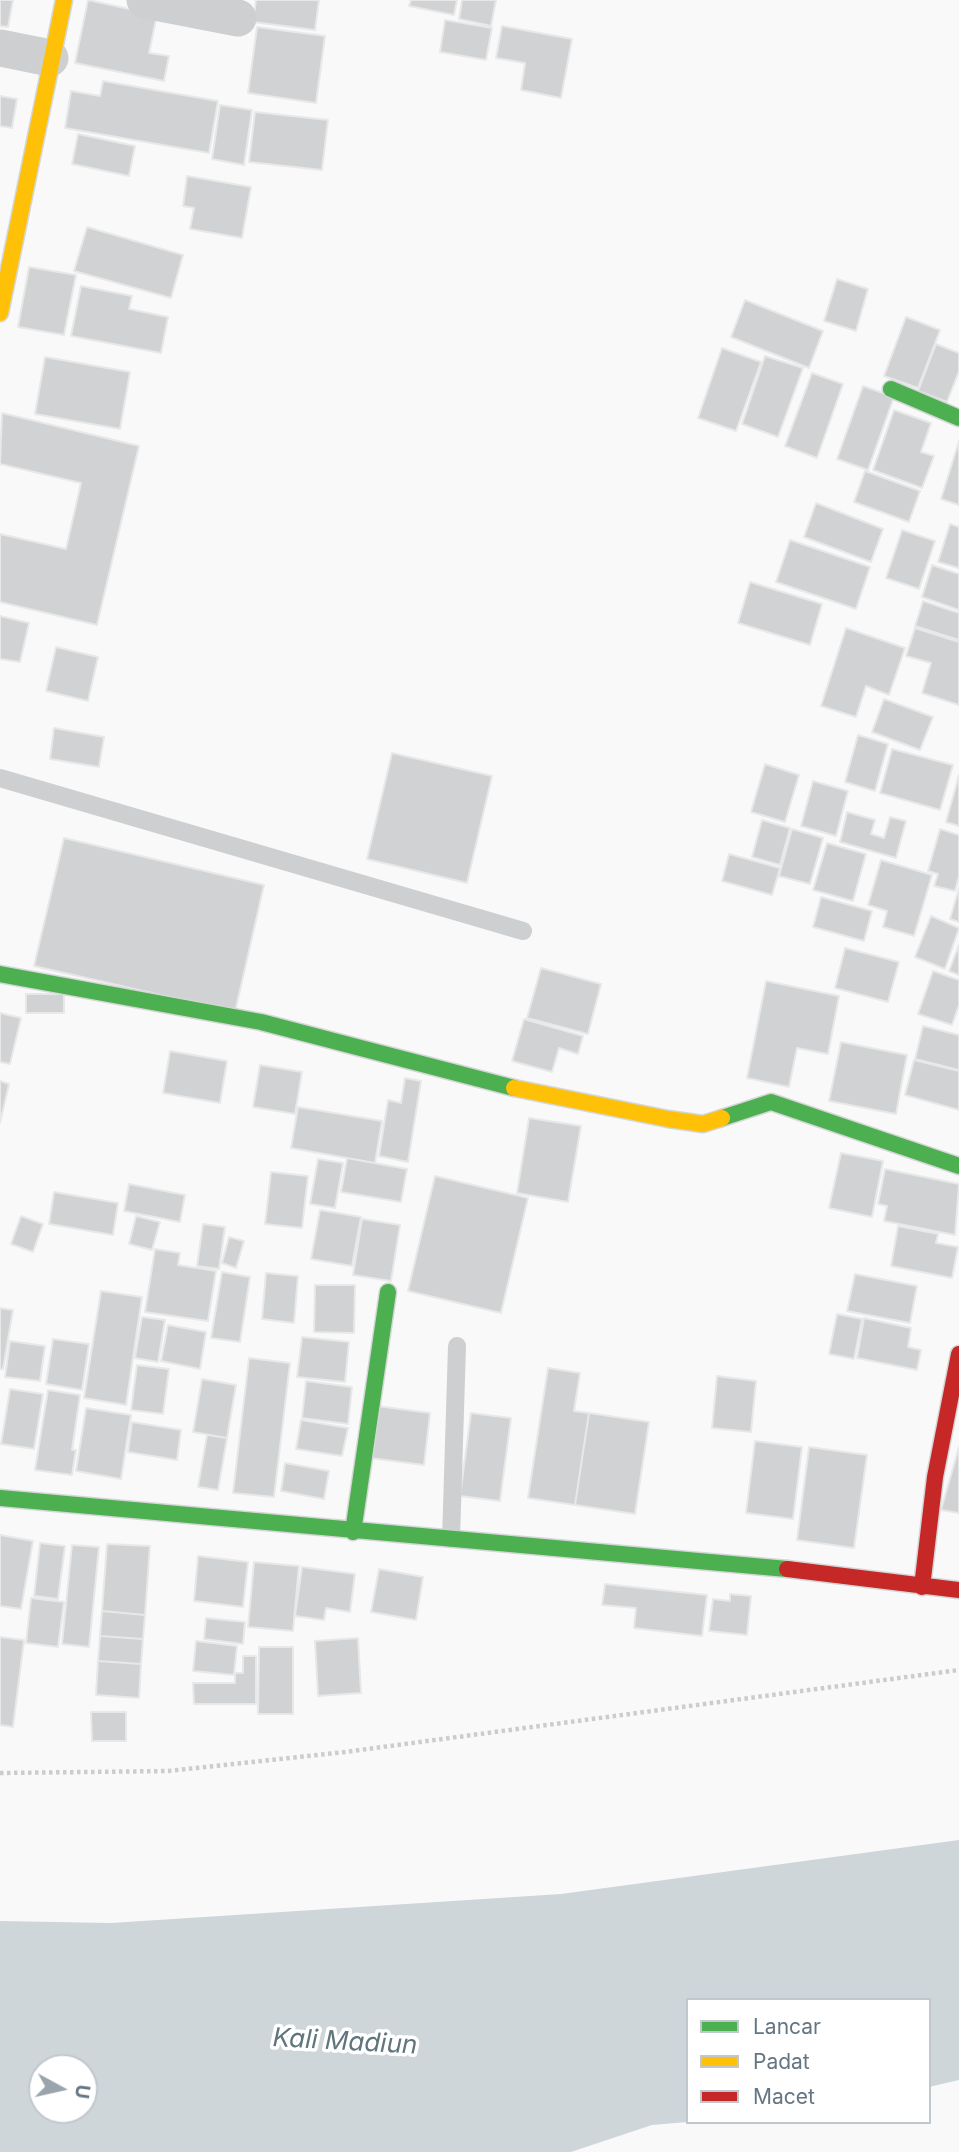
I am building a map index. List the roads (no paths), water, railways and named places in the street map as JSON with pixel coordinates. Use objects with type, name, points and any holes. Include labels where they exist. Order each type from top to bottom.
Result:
[{"type":"street","points":[[0,313],[64,0]]},
{"type":"street","points":[[145,0],[238,18]]},
{"type":"street","points":[[0,48],[50,58]]},
{"type":"street","points":[[891,389],[959,418]]},
{"type":"street","points":[[0,974],[261,1023],[492,1083],[668,1119],[703,1124],[771,1102],[959,1166]]},
{"type":"street","points":[[353,1532],[388,1292]]},
{"type":"street","points":[[922,1587],[934,1477],[959,1354]]},
{"type":"street","points":[[0,1498],[353,1532],[757,1565],[959,1590]]},
{"type":"lane","points":[[0,778],[523,931]]},
{"type":"lane","points":[[450,1539],[457,1346]]},
{"type":"water","name":"Kali Madiun","points":[[959,1840],[959,2080],[931,2087],[931,1998],[686,1998],[686,2122],[652,2125],[571,2152],[0,2152],[0,1921],[111,1923],[561,1894]]}]
